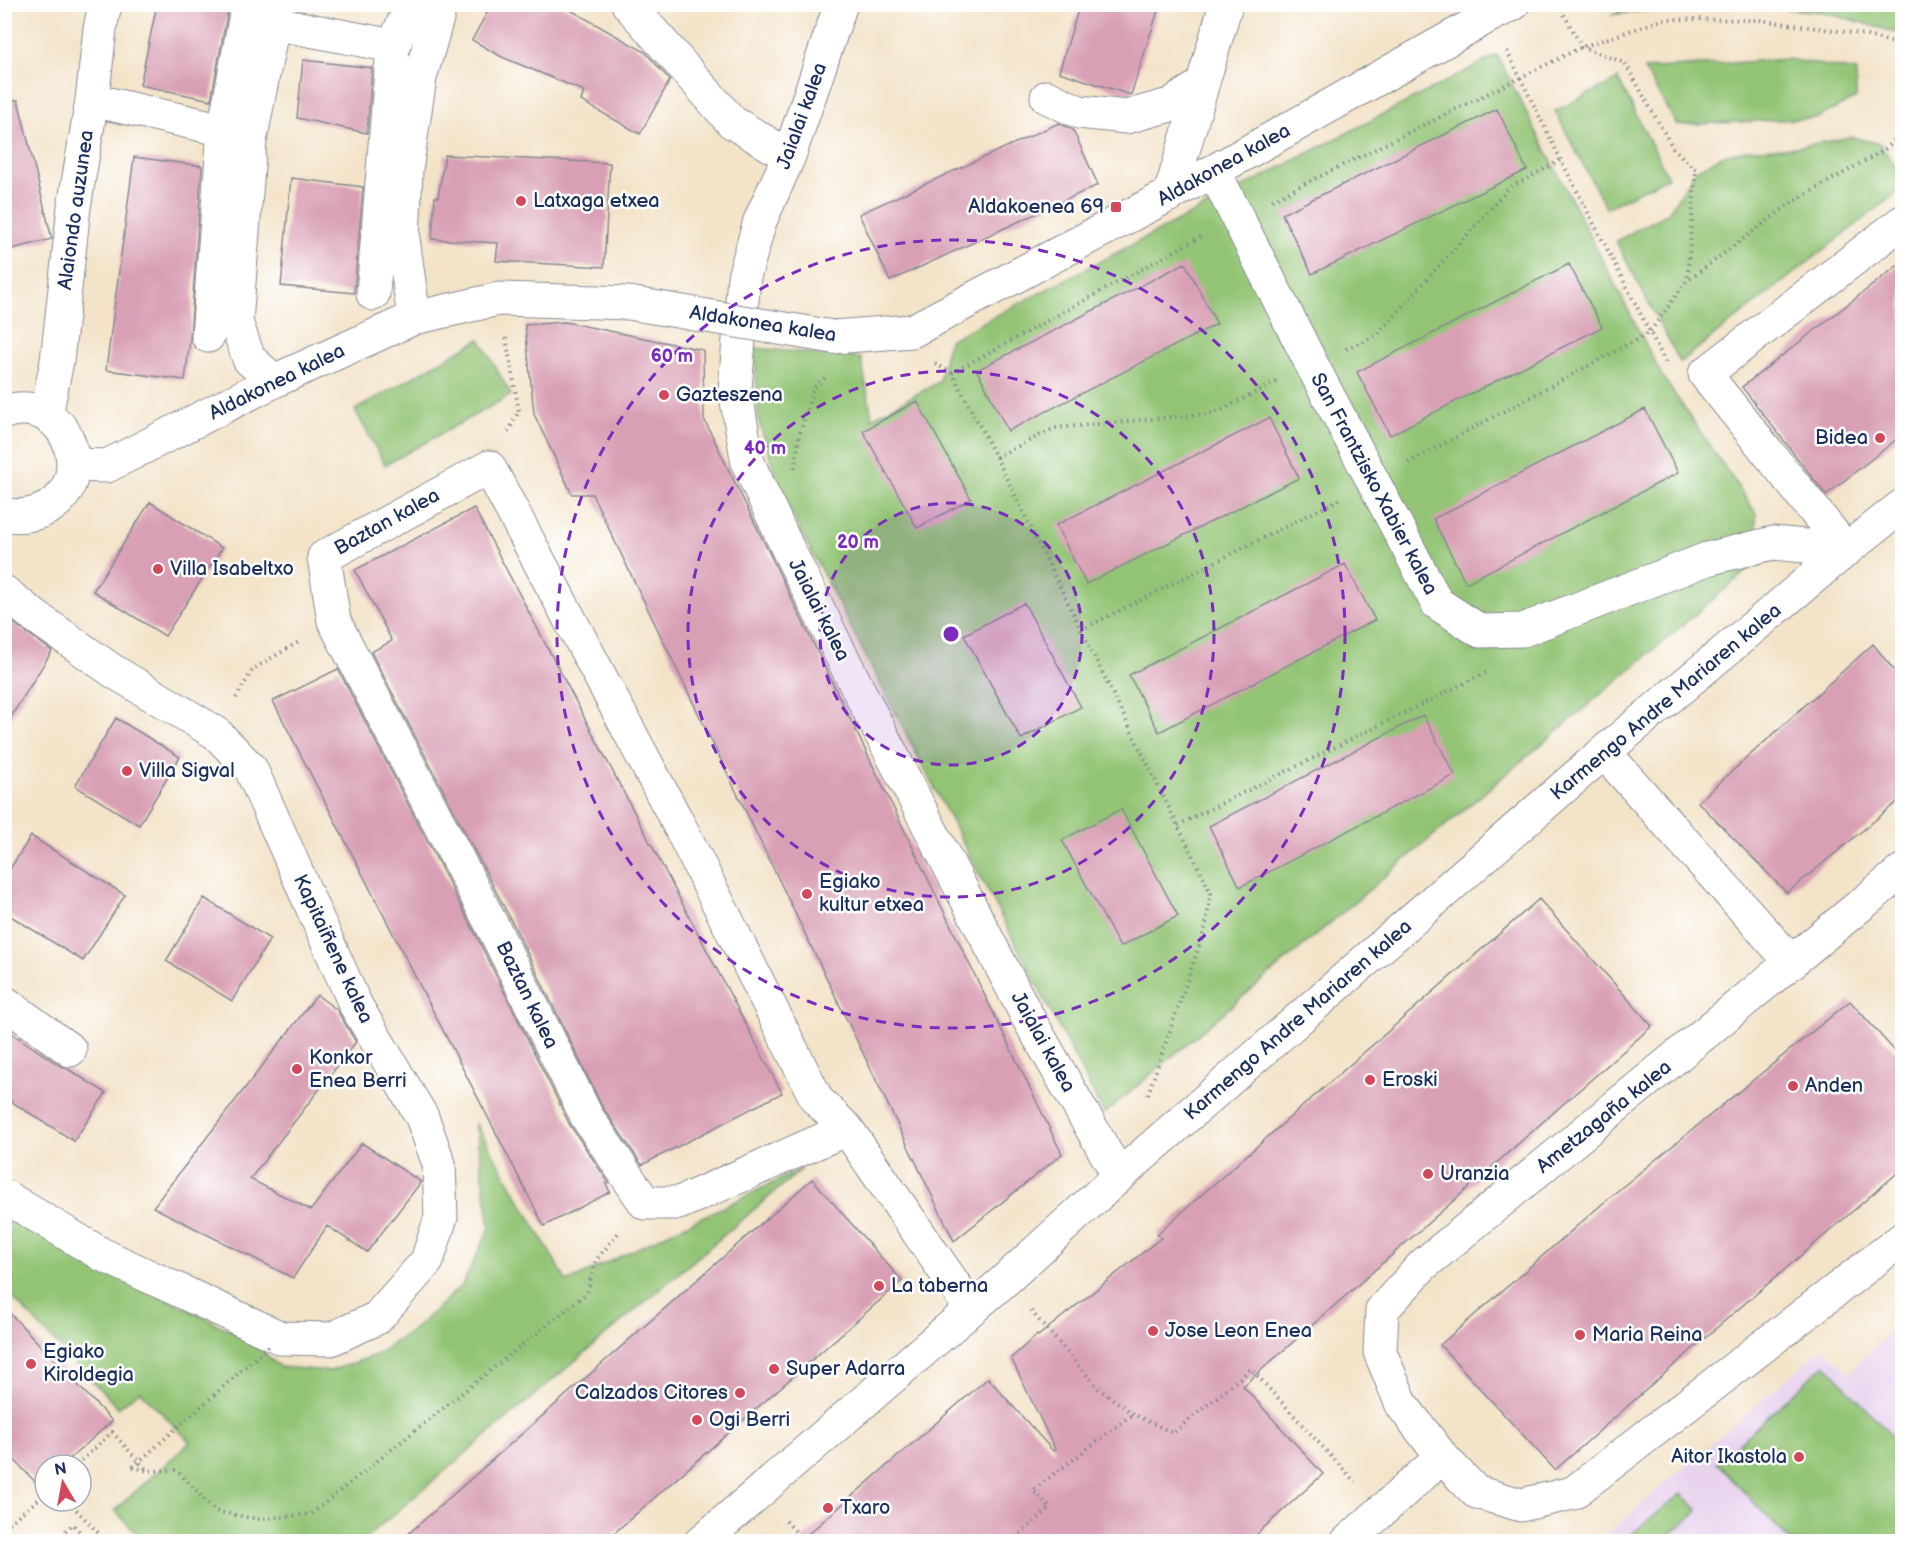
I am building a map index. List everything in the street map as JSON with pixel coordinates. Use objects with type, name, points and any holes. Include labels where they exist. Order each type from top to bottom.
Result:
[{"type":"street","name":"Alaiondo auzunea","points":[[46,415],[57,362],[74,207],[105,4]]},
{"type":"street","points":[[373,294],[393,46],[412,4]]},
{"type":"street","points":[[414,318],[403,239],[406,170],[420,78],[441,4]]},
{"type":"street","points":[[628,4],[732,122],[789,156]]},
{"type":"street","name":"Jaialai kalea","points":[[841,4],[789,156],[760,221],[744,277],[735,390],[748,463],[859,691],[1027,1016],[1119,1176]]},
{"type":"street","points":[[1170,195],[1226,4]]},
{"type":"street","name":"Aldakonea kalea","points":[[74,465],[107,466],[274,381],[414,318],[499,299],[629,303],[833,337],[912,331],[1170,195],[1501,10]]},
{"type":"street","points":[[266,11],[393,46]]},
{"type":"street","points":[[208,336],[224,130],[266,11]]},
{"type":"street","points":[[266,11],[250,141],[236,322],[249,360],[274,381]]},
{"type":"street","points":[[1047,97],[1079,112],[1126,117],[1170,105],[1201,85]]},
{"type":"street","points":[[92,100],[224,130]]},
{"type":"street","name":"San Frantzisko Xabier kalea","points":[[1214,171],[1312,365],[1437,603],[1480,630],[1523,630],[1707,559],[1773,543],[1846,550]]},
{"type":"street","points":[[1846,550],[1706,374],[1902,222]]},
{"type":"street","points":[[4,412],[14,409],[46,415],[59,425],[69,440],[74,465],[69,485],[55,504],[25,516],[4,514]]},
{"type":"street","points":[[489,467],[680,827],[817,1100],[847,1129],[970,1309]]},
{"type":"street","name":"Baztan kalea","points":[[489,467],[324,556],[334,621],[496,933],[587,1118],[645,1203]]},
{"type":"street","name":"Karmengo Andre Mariaren kalea","points":[[701,1542],[1004,1281],[1119,1176],[1604,752],[1902,506]]},
{"type":"street","name":"Kapitaiñene kalea","points":[[4,592],[113,671],[216,733],[251,769],[355,1004],[422,1117],[439,1164],[441,1217],[427,1261],[377,1318],[331,1339],[281,1338],[101,1254],[4,1196]]},
{"type":"street","points":[[1604,752],[1792,963]]},
{"type":"street","name":"Ametzagaña kalea","points":[[1902,871],[1424,1265],[1382,1310],[1380,1352],[1402,1405],[1442,1457],[1476,1492],[1521,1505],[1574,1493],[1902,1239]]},
{"type":"street","points":[[4,1002],[70,1050]]},
{"type":"street","points":[[645,1203],[679,1203],[847,1129]]},
{"type":"street","points":[[1347,1542],[1442,1457]]},
{"type":"path","points":[[1558,4],[1582,47],[1625,63],[1673,148],[1696,170],[1686,282]]},
{"type":"path","points":[[1501,10],[1521,77],[1561,160],[1670,370]]},
{"type":"path","points":[[952,373],[1238,217],[1582,47],[1665,19],[1759,20],[1860,34],[1902,45]]},
{"type":"path","points":[[1081,630],[1374,481],[1649,333],[1686,282],[1791,203],[1884,150],[1902,133]]},
{"type":"path","points":[[489,467],[519,411],[499,299]]},
{"type":"path","points":[[880,334],[952,373],[1211,893],[1205,929],[1146,1098]]},
{"type":"path","points":[[795,471],[799,436],[814,387],[830,373]]},
{"type":"path","points":[[216,733],[253,669],[334,621]]},
{"type":"path","points":[[1178,825],[1503,664],[1523,630]]},
{"type":"path","points":[[268,1346],[133,1467],[148,1471],[177,1470],[215,1511],[257,1519],[311,1514],[587,1293],[596,1260],[645,1203]]},
{"type":"path","points":[[1004,1281],[1099,1389],[1133,1414],[1173,1433],[1251,1369],[1381,1511]]},
{"type":"path","points":[[1011,1542],[1050,1508],[1033,1490],[1133,1414]]},
{"type":"path","points":[[90,1453],[112,1432],[148,1471]]},
{"type":"path","points":[[4,1527],[33,1504]]},
{"type":"path","points":[[79,1513],[107,1542]]},
{"type":"path","points":[[32,1542],[61,1535],[73,1524],[89,1542]]},
{"type":"path","points":[[61,1535],[64,1542]]},
{"type":"shaded area","name":"Aitor Ikastola","points":[[1893,1329],[1902,1338],[1902,1541],[1597,1542],[1823,1348],[1849,1373]]},
{"type":"green space","points":[[1637,5],[1725,5],[1668,8],[1611,15]]},
{"type":"green space","points":[[1725,5],[1902,5],[1902,34],[1823,12]]},
{"type":"green space","points":[[1497,55],[1662,376],[1756,513],[1756,563],[1104,1114],[797,524],[779,485],[758,419],[755,348],[861,358],[872,418],[939,382],[949,340]]},
{"type":"green space","points":[[1788,59],[1856,71],[1856,98],[1817,118],[1677,125],[1644,69]]},
{"type":"green space","points":[[1618,79],[1668,177],[1606,208],[1555,111]]},
{"type":"green space","points":[[1851,137],[1880,144],[1902,176],[1902,189],[1680,362],[1616,241],[1668,213],[1696,170],[1726,154],[1751,149],[1790,148]]},
{"type":"green space","points":[[480,339],[511,395],[385,465],[355,410]]},
{"type":"green space","points":[[475,1122],[567,1282],[802,1169],[362,1541],[143,1541],[115,1510],[190,1442],[140,1391],[118,1408],[5,1290],[5,1215],[250,1341],[280,1367],[330,1371],[376,1355],[417,1327],[463,1284],[490,1227]]},
{"type":"green space","points":[[1825,1364],[1902,1447],[1902,1541],[1790,1541],[1717,1463]]},
{"type":"green space","points":[[1682,1493],[1698,1511],[1662,1541],[1623,1541]]},
{"type":"building","points":[[157,4],[229,4],[211,100],[140,85]]},
{"type":"building","points":[[492,4],[560,4],[645,52],[670,80],[640,134],[581,101],[584,91],[502,57],[472,40]]},
{"type":"building","points":[[1080,4],[1160,4],[1131,95],[1059,72]]},
{"type":"building","points":[[303,60],[372,68],[367,133],[297,118]]},
{"type":"building","points":[[18,100],[52,239],[4,251],[4,101]]},
{"type":"building","points":[[1497,109],[1527,170],[1312,274],[1282,214]]},
{"type":"building","points":[[1059,123],[1073,130],[1098,185],[890,281],[859,214]]},
{"type":"building","name":"Latxaga etxea","points":[[445,155],[610,163],[604,267],[496,261],[498,243],[432,239],[435,197],[438,197]]},
{"type":"building","points":[[134,157],[202,166],[190,340],[185,380],[106,370]]},
{"type":"building","points":[[291,178],[363,187],[354,293],[281,286]]},
{"type":"building","points":[[1902,262],[1902,435],[1826,495],[1742,387]]},
{"type":"building","points":[[1185,263],[1217,324],[1008,431],[977,370]]},
{"type":"building","points":[[1569,264],[1602,327],[1390,435],[1357,372]]},
{"type":"building","points":[[565,322],[703,350],[704,419],[1062,1154],[954,1241],[592,494],[572,494],[534,414],[525,325]]},
{"type":"building","points":[[917,401],[971,499],[917,528],[863,431]]},
{"type":"building","points":[[1645,409],[1678,473],[1466,583],[1433,519]]},
{"type":"building","points":[[1269,418],[1299,478],[1086,584],[1056,525]]},
{"type":"building","name":"Villa Isabeltxo","points":[[150,502],[222,548],[165,636],[93,591]]},
{"type":"building","points":[[474,508],[782,1093],[642,1165],[603,1108],[513,924],[371,652],[392,641],[355,570]]},
{"type":"building","points":[[1345,564],[1375,620],[1159,732],[1129,675]]},
{"type":"building","points":[[1024,603],[1081,707],[1021,739],[964,635]]},
{"type":"building","points":[[4,616],[52,651],[4,728]]},
{"type":"building","points":[[1873,644],[1902,680],[1902,798],[1787,893],[1698,802]]},
{"type":"building","points":[[338,669],[479,941],[570,1125],[609,1183],[606,1184],[610,1192],[544,1226],[273,701]]},
{"type":"building","points":[[1423,715],[1455,775],[1240,887],[1209,826]]},
{"type":"building","name":"Villa Sigval","points":[[116,718],[180,757],[139,825],[75,786]]},
{"type":"building","points":[[1121,809],[1178,916],[1120,947],[1062,840]]},
{"type":"building","points":[[31,836],[125,895],[83,961],[4,912],[4,878]]},
{"type":"building","points":[[204,898],[270,939],[232,1001],[166,961]]},
{"type":"building","points":[[1539,899],[1652,1026],[1243,1386],[1323,1474],[1248,1542],[799,1542],[988,1378],[1053,1451],[1055,1449],[1011,1358],[1161,1238],[1157,1234]]},
{"type":"building","points":[[317,995],[337,1010],[356,1042],[250,1179],[311,1210],[362,1143],[421,1182],[367,1252],[327,1226],[293,1278],[153,1207]]},
{"type":"building","points":[[1850,1001],[1902,1059],[1902,1169],[1555,1470],[1440,1345],[1616,1192]]},
{"type":"building","points":[[4,1028],[106,1093],[74,1141],[4,1097]]},
{"type":"building","points":[[812,1179],[902,1281],[604,1542],[399,1542]]},
{"type":"building","name":"Egiako Kiroldegia","points":[[4,1307],[112,1421],[76,1453],[33,1453],[33,1480],[4,1449]]},
{"type":"place","name":"Latxaga etxea","points":[[521,201]]},
{"type":"place","name":"Aldakoenea 69","points":[[1116,207]]},
{"type":"place","name":"Gazteszena","points":[[664,395]]},
{"type":"place","name":"Bidea","points":[[1880,438]]},
{"type":"place","name":"Villa Isabeltxo","points":[[158,569]]},
{"type":"place","name":"Villa Sigval","points":[[127,771]]},
{"type":"place","name":"Egiako kultur etxea","points":[[807,894]]},
{"type":"place","name":"Konkor Enea Berri","points":[[297,1069]]},
{"type":"place","name":"Eroski","points":[[1370,1080]]},
{"type":"place","name":"Anden","points":[[1793,1086]]},
{"type":"place","name":"Uranzia","points":[[1428,1174]]},
{"type":"place","name":"La taberna","points":[[879,1286]]},
{"type":"place","name":"Jose Leon Enea","points":[[1153,1331]]},
{"type":"place","name":"Maria Reina","points":[[1580,1335]]},
{"type":"place","name":"Egiako Kiroldegia","points":[[31,1364]]},
{"type":"place","name":"Super Adarra","points":[[774,1369]]},
{"type":"place","name":"Calzados Citores","points":[[740,1393]]},
{"type":"place","name":"Ogi Berri","points":[[697,1420]]},
{"type":"place","name":"Aitor Ikastola","points":[[1799,1457]]},
{"type":"place","name":"Txaro","points":[[828,1508]]}]
